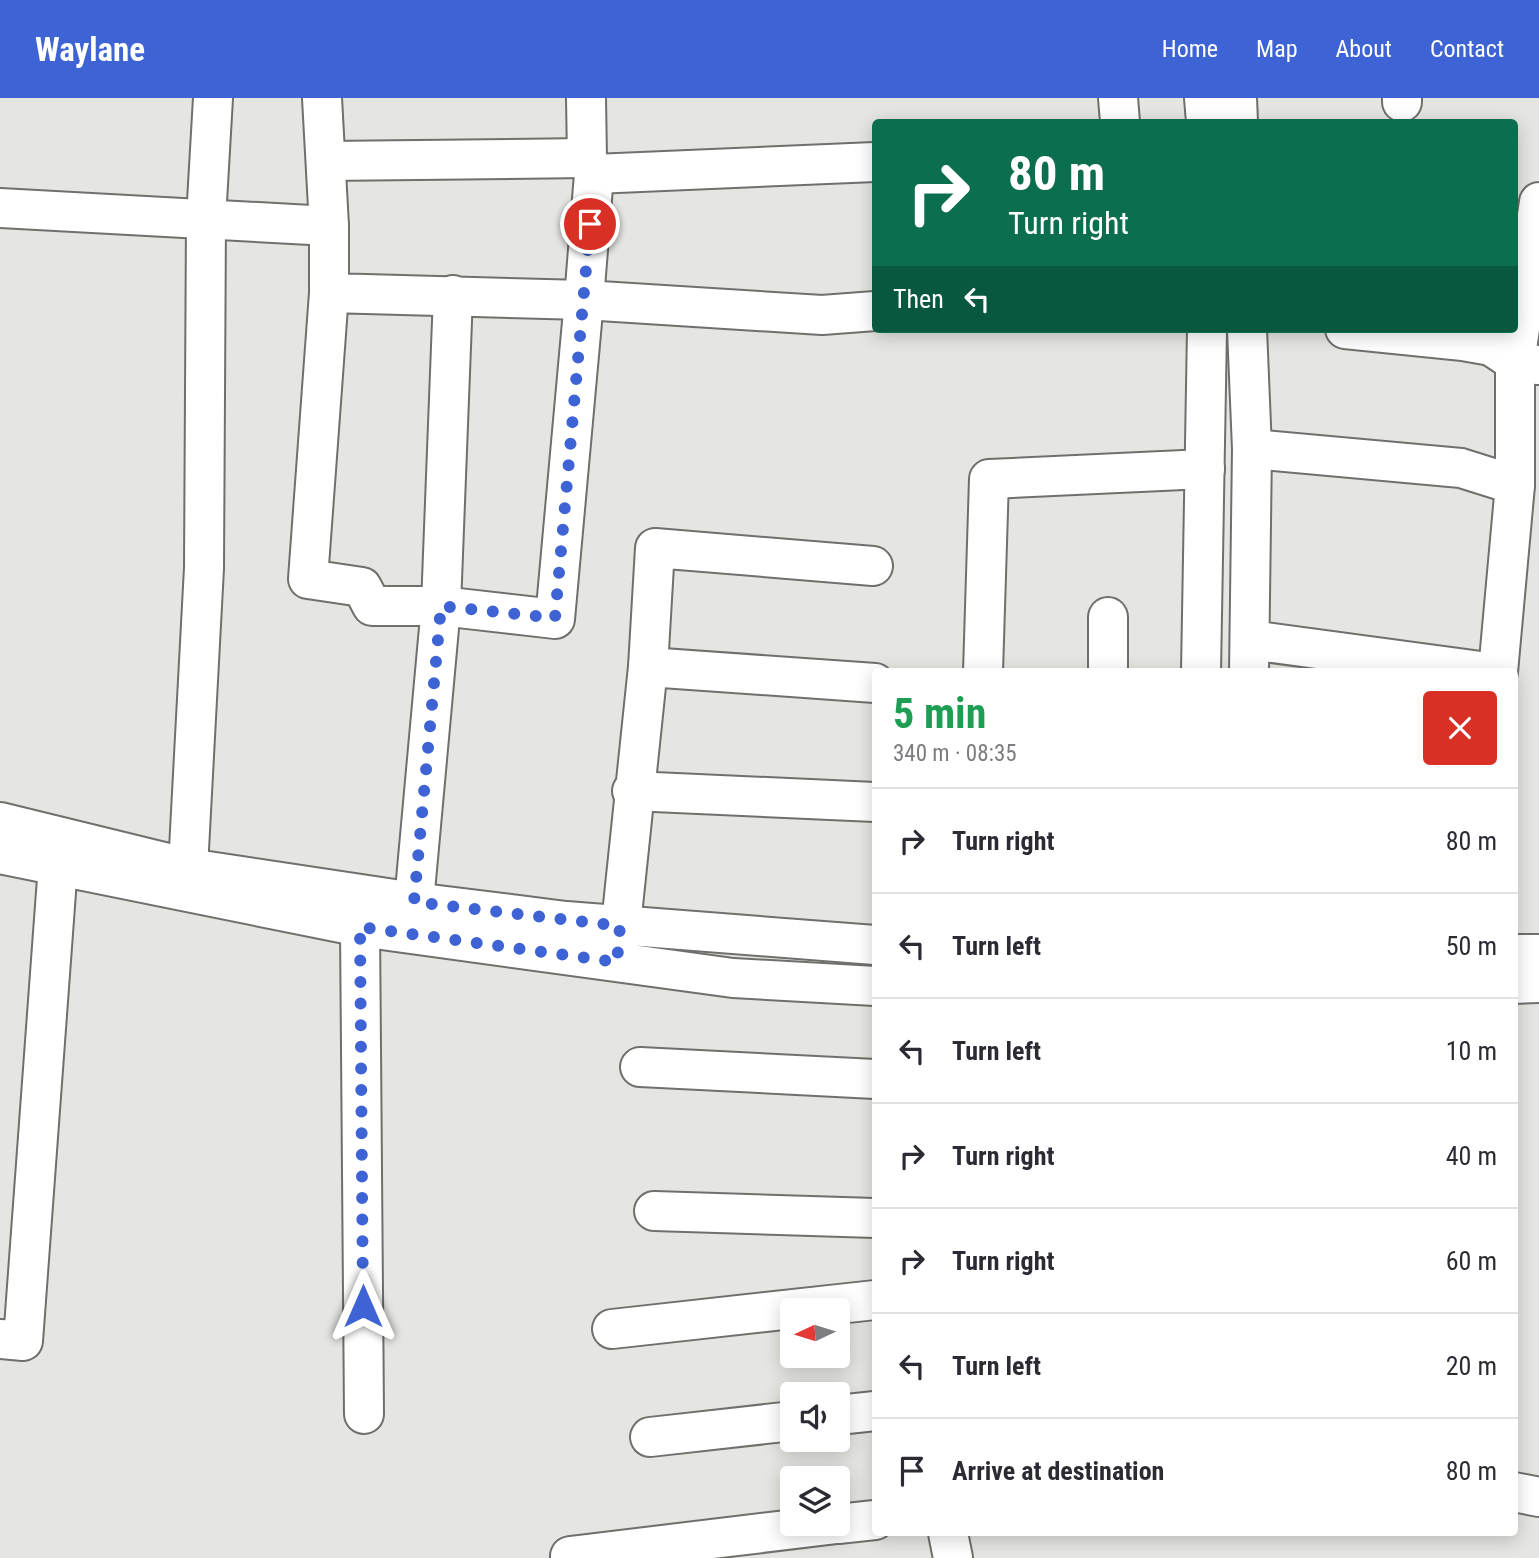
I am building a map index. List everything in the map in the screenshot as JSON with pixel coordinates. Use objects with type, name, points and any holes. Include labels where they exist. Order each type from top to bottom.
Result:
[{"type":"street","points":[[188,868],[204,568],[205,219],[213,98]]},
{"type":"street","points":[[322,98],[329,226],[329,293],[308,579],[362,587],[372,606],[441,606],[555,618],[584,300],[591,166],[586,98]]},
{"type":"street","points":[[1118,98],[1120,119]]},
{"type":"street","points":[[1204,98],[1206,119]]},
{"type":"street","points":[[1237,98],[1238,119]]},
{"type":"street","points":[[326,161],[591,166],[872,162]]},
{"type":"street","points":[[0,208],[329,226]]},
{"type":"street","points":[[1499,668],[1527,363],[1532,217]]},
{"type":"street","points":[[329,293],[584,300],[822,315],[872,311]]},
{"type":"street","points":[[414,902],[441,606],[453,295]]},
{"type":"street","points":[[1201,668],[1207,333]]},
{"type":"street","points":[[1252,333],[1250,656],[1429,668]]},
{"type":"street","points":[[1381,333],[1491,346],[1527,363]]},
{"type":"street","points":[[1252,449],[1461,468],[1515,485]]},
{"type":"street","points":[[983,668],[989,479],[1205,469]]},
{"type":"street","points":[[618,944],[632,791],[648,667],[655,548],[873,566]]},
{"type":"street","points":[[1108,617],[1108,668]]},
{"type":"street","points":[[648,667],[872,683]]},
{"type":"street","points":[[632,791],[872,802]]},
{"type":"street","points":[[0,822],[188,868],[414,902],[618,944],[754,980],[872,986]]},
{"type":"street","points":[[0,854],[360,927],[618,944],[872,946]]},
{"type":"street","points":[[0,1339],[23,1341],[58,865]]},
{"type":"street","points":[[360,927],[364,1414]]},
{"type":"street","points":[[1518,954],[1539,954]]},
{"type":"street","points":[[1518,984],[1539,983]]},
{"type":"street","points":[[640,1067],[872,1079]]},
{"type":"street","points":[[654,1211],[872,1218]]},
{"type":"street","points":[[612,1329],[872,1300]]},
{"type":"street","points":[[850,1414],[872,1411]]},
{"type":"street","points":[[650,1437],[780,1422]]},
{"type":"street","points":[[1518,1493],[1539,1497]]},
{"type":"street","points":[[850,1523],[872,1520]]},
{"type":"street","points":[[570,1556],[689,1550],[780,1534]]},
{"type":"street","points":[[949,1536],[953,1558]]},
{"type":"route","points":[[363,1306],[360,927],[617,962],[620,926],[414,902],[441,606],[555,618],[590,224]]}]
